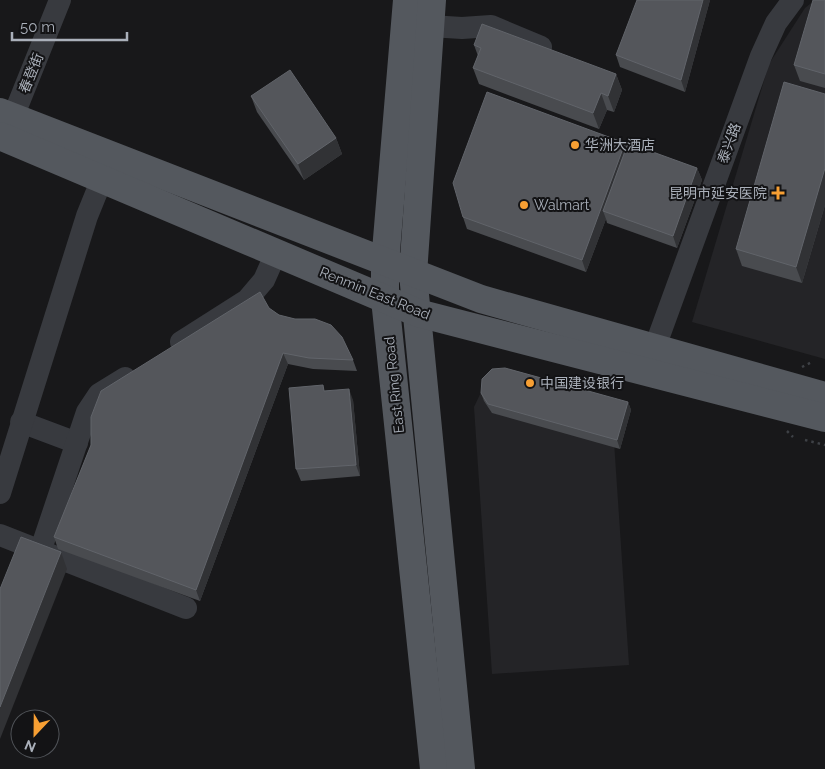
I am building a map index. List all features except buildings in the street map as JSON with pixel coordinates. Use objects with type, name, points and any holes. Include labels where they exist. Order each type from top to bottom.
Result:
[{"type":"main road","name":"East Ring Road","points":[[407,0],[385,263],[384,299],[434,769]]},
{"type":"main road","points":[[431,13],[413,274],[461,769]]},
{"type":"main road","name":"Renmin East Road","points":[[4,122],[102,179],[418,313],[825,418]]},
{"type":"main road","points":[[4,122],[481,299],[825,396]]},
{"type":"street","name":"春登街","points":[[4,122],[60,0]]},
{"type":"street","name":"泰兴路","points":[[655,347],[760,56],[776,22],[793,0]]},
{"type":"street","points":[[431,13],[462,28],[491,26],[561,55]]},
{"type":"street","points":[[0,493],[13,431],[87,216],[102,179]]},
{"type":"street","points":[[165,352],[247,300],[264,280],[276,253]]},
{"type":"street","points":[[41,549],[87,412],[99,394],[140,368]]},
{"type":"street","points":[[13,431],[78,443]]},
{"type":"street","points":[[0,535],[41,549],[186,608]]},
{"type":"path","points":[[805,440],[825,445]]},
{"type":"shaded area","name":"昆明市延安医院","points":[[815,0],[825,0],[825,359],[692,322],[769,64],[805,8]]},
{"type":"shaded area","points":[[484,386],[611,397],[629,665],[492,674],[474,407]]},
{"type":"place","name":"华洲大酒店","points":[[575,145]]},
{"type":"place","name":"昆明市延安医院","points":[[778,193]]},
{"type":"place","name":"Walmart","points":[[524,205]]},
{"type":"place","name":"中国建设银行","points":[[530,383]]}]
